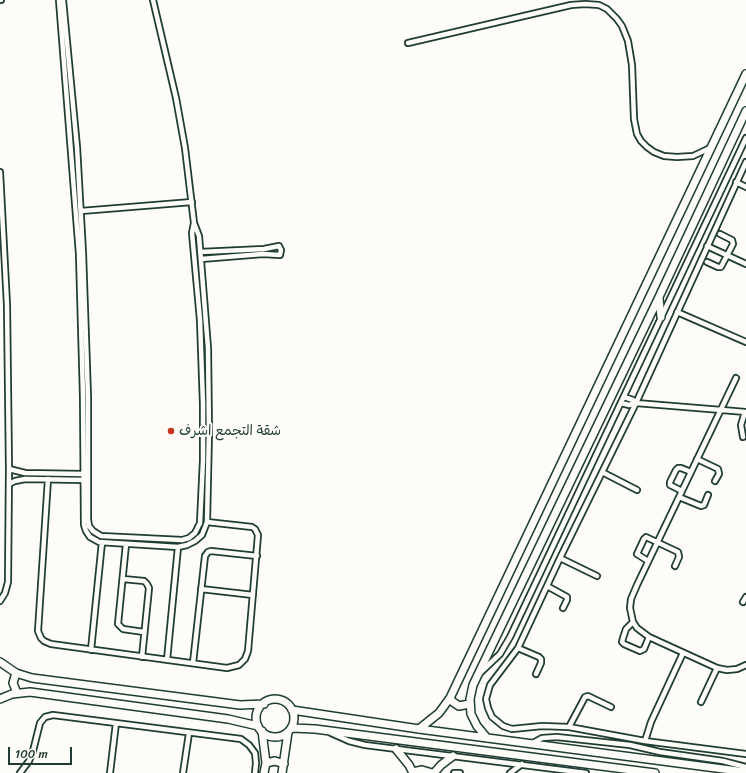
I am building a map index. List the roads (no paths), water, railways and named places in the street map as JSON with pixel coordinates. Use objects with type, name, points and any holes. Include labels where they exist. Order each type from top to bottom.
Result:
[{"type":"street","points":[[59,0],[81,210],[81,254]]},
{"type":"street","points":[[63,0],[81,254],[88,404],[84,528],[93,539],[102,542],[178,547],[187,546],[202,535],[207,522],[209,380],[204,289],[198,233],[194,223],[185,148],[176,98],[153,0]]},
{"type":"street","points":[[408,43],[571,5],[585,4],[599,6],[607,9],[617,19],[622,26],[628,41],[632,65],[634,119],[637,134],[641,141],[647,148],[664,156],[693,156],[712,147]]},
{"type":"street","points":[[419,729],[439,713],[450,698],[746,74]]},
{"type":"street","points":[[487,738],[471,714],[469,704],[471,690],[659,297],[746,111]]},
{"type":"street","points":[[478,674],[496,658],[510,637],[746,138]]},
{"type":"street","points":[[746,162],[636,403],[546,586],[518,648],[488,689],[487,703],[492,717],[503,726],[512,729],[542,726],[569,727],[645,740],[746,754]]},
{"type":"street","points":[[0,172],[7,305],[9,469],[8,582],[5,594],[0,601]]},
{"type":"street","points":[[736,182],[746,187]]},
{"type":"street","points":[[81,210],[192,202]]},
{"type":"street","points":[[84,311],[84,474],[88,523],[93,531],[104,537],[185,539],[194,533],[199,527],[201,520],[202,495],[203,381],[198,290],[192,233],[194,223]]},
{"type":"street","points":[[708,262],[720,267],[733,241],[720,234]]},
{"type":"street","points":[[200,252],[279,246],[281,250],[280,255],[263,254],[201,259]]},
{"type":"street","points":[[707,246],[746,264]]},
{"type":"street","points":[[198,290],[204,289]]},
{"type":"street","points":[[659,297],[661,317]]},
{"type":"street","points":[[677,312],[746,342]]},
{"type":"street","points":[[736,378],[648,561],[631,599],[630,608],[633,622],[650,637],[717,668],[727,670],[737,669],[746,665]]},
{"type":"street","points":[[203,381],[209,380]]},
{"type":"street","points":[[624,397],[633,400],[636,403]]},
{"type":"street","points":[[621,403],[629,405],[636,403],[745,412],[741,425],[743,437]]},
{"type":"street","points":[[697,458],[718,469],[719,472],[715,481]]},
{"type":"street","points":[[682,491],[670,485],[670,482],[678,468],[691,472]]},
{"type":"street","points":[[9,469],[22,472],[84,474]]},
{"type":"street","points":[[22,472],[22,479]]},
{"type":"street","points":[[602,472],[637,490]]},
{"type":"street","points":[[38,473],[38,479]]},
{"type":"street","points":[[9,484],[22,479],[85,481]]},
{"type":"street","points":[[48,479],[39,635],[44,641],[51,644],[227,668],[236,667],[242,662],[248,651],[259,538],[255,529],[207,522]]},
{"type":"street","points":[[202,495],[208,495]]},
{"type":"street","points":[[679,496],[701,506],[704,505],[708,496]]},
{"type":"street","points":[[648,561],[638,555],[637,552],[645,538],[648,537],[679,553],[675,566]]},
{"type":"street","points":[[91,650],[102,542]]},
{"type":"street","points":[[126,544],[118,624],[123,629],[144,632]]},
{"type":"street","points":[[166,660],[178,547]]},
{"type":"street","points":[[193,663],[204,557],[208,552],[213,551],[257,556]]},
{"type":"street","points":[[560,558],[597,576]]},
{"type":"street","points":[[123,579],[142,580],[146,582],[148,586],[142,657]]},
{"type":"street","points":[[546,586],[566,595],[567,600],[563,608]]},
{"type":"street","points":[[201,589],[253,595]]},
{"type":"street","points":[[743,602],[746,597]]},
{"type":"street","points":[[633,622],[629,624],[624,633],[622,640],[624,644],[640,651],[644,648],[650,637]]},
{"type":"street","points":[[518,648],[541,659],[536,674]]},
{"type":"street","points":[[645,740],[651,722],[683,653]]},
{"type":"street","points":[[0,662],[16,673],[36,678],[234,704],[264,704],[272,700],[287,703],[292,710],[294,719],[290,730],[282,773]]},
{"type":"street","points":[[701,702],[717,668]]},
{"type":"street","points":[[16,673],[13,683],[17,693]]},
{"type":"street","points":[[0,699],[17,693],[34,693],[234,720],[260,728],[267,735],[277,737],[290,730],[308,728],[654,773]]},
{"type":"street","points":[[569,727],[585,696],[611,707]]},
{"type":"street","points":[[450,698],[453,702],[460,706],[469,704]]},
{"type":"street","points":[[264,704],[258,714],[257,720],[260,728],[266,762],[264,773]]},
{"type":"street","points":[[292,710],[419,729],[746,772]]},
{"type":"street","points":[[20,773],[31,756],[39,725],[45,717],[53,715],[238,739],[249,745],[255,753],[255,773]]},
{"type":"street","points":[[110,773],[116,723]]},
{"type":"street","points":[[328,731],[354,743],[586,773]]},
{"type":"street","points":[[183,773],[189,732]]},
{"type":"street","points":[[531,744],[545,737],[557,737],[630,745],[660,752],[727,762],[746,767]]},
{"type":"street","points":[[396,749],[413,772],[422,770],[433,773],[453,756]]},
{"type":"street","points":[[498,761],[500,753]]},
{"type":"street","points":[[266,762],[275,761],[284,764]]},
{"type":"street","points":[[510,773],[522,764]]},
{"type":"street","points":[[454,773],[460,773]]},
{"type":"place","name":"شقة التجمع اشرف","points":[[171,431]]}]
